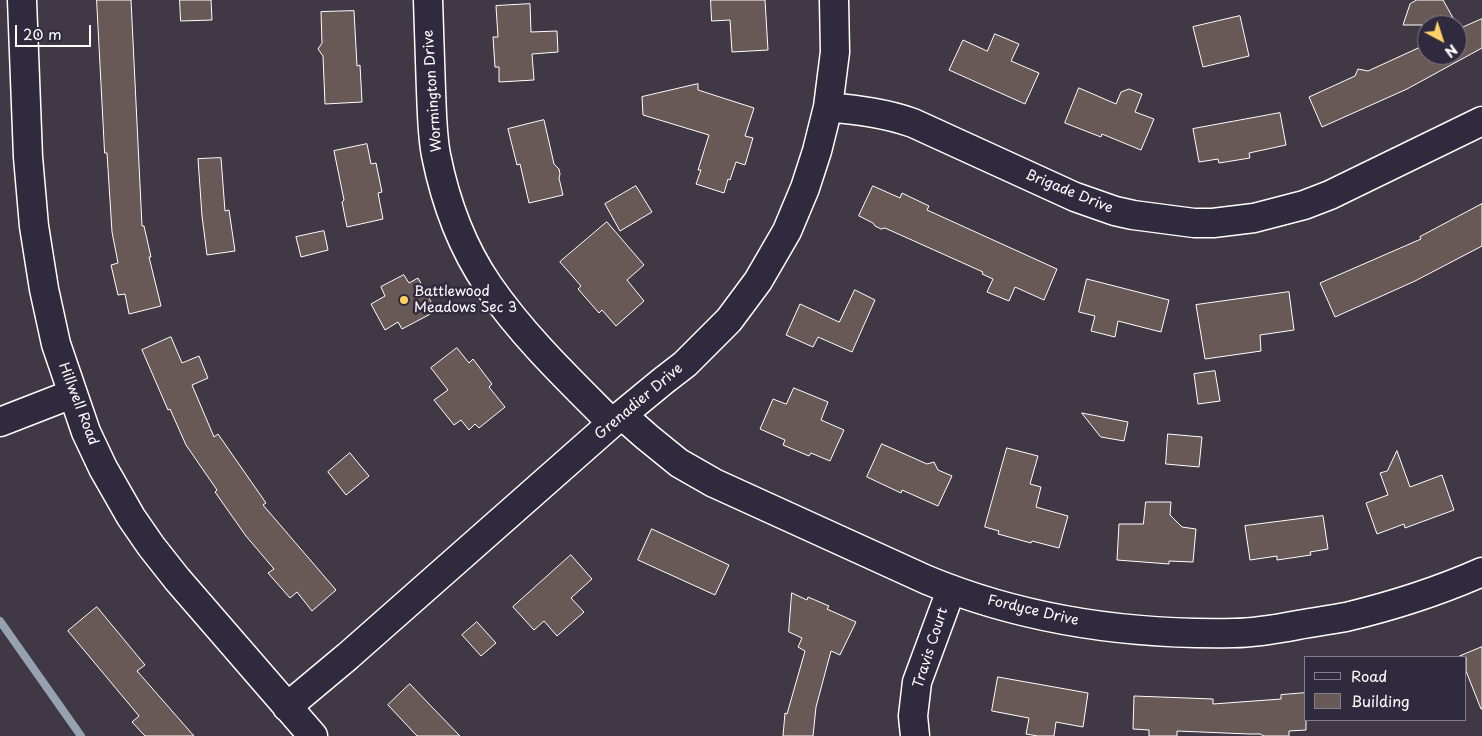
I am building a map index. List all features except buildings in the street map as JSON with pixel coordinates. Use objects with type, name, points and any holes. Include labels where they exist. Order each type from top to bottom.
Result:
[{"type":"street","name":"Hillwell Road","points":[[22,0],[28,157],[34,226],[44,288],[56,344],[86,432],[131,517],[152,546],[177,579],[313,736]]},
{"type":"street","name":"Wormington Drive","points":[[428,0],[433,126],[436,155],[447,198],[463,239],[488,285],[533,343],[617,419]]},
{"type":"street","name":"Grenadier Drive","points":[[287,707],[662,380],[685,364],[729,320],[758,281],[787,231],[805,188],[828,107],[835,52],[834,0]]},
{"type":"street","name":"Brigade Drive","points":[[828,107],[864,110],[913,123],[1075,197],[1115,211],[1194,222],[1254,218],[1304,205],[1330,195],[1482,121]]},
{"type":"street","points":[[0,422],[72,394]]},
{"type":"street","name":"Fordyce Drive","points":[[617,419],[647,437],[679,463],[714,483],[951,590],[1005,607],[1055,619],[1137,630],[1235,633],[1345,617],[1448,587],[1482,572]]},
{"type":"street","name":"Travis Court","points":[[915,736],[913,716],[917,682],[951,590]]},
{"type":"waterway","points":[[0,621],[81,736]]},
{"type":"place","name":"Battlewood Meadows Sec 3","points":[[404,300]]}]
